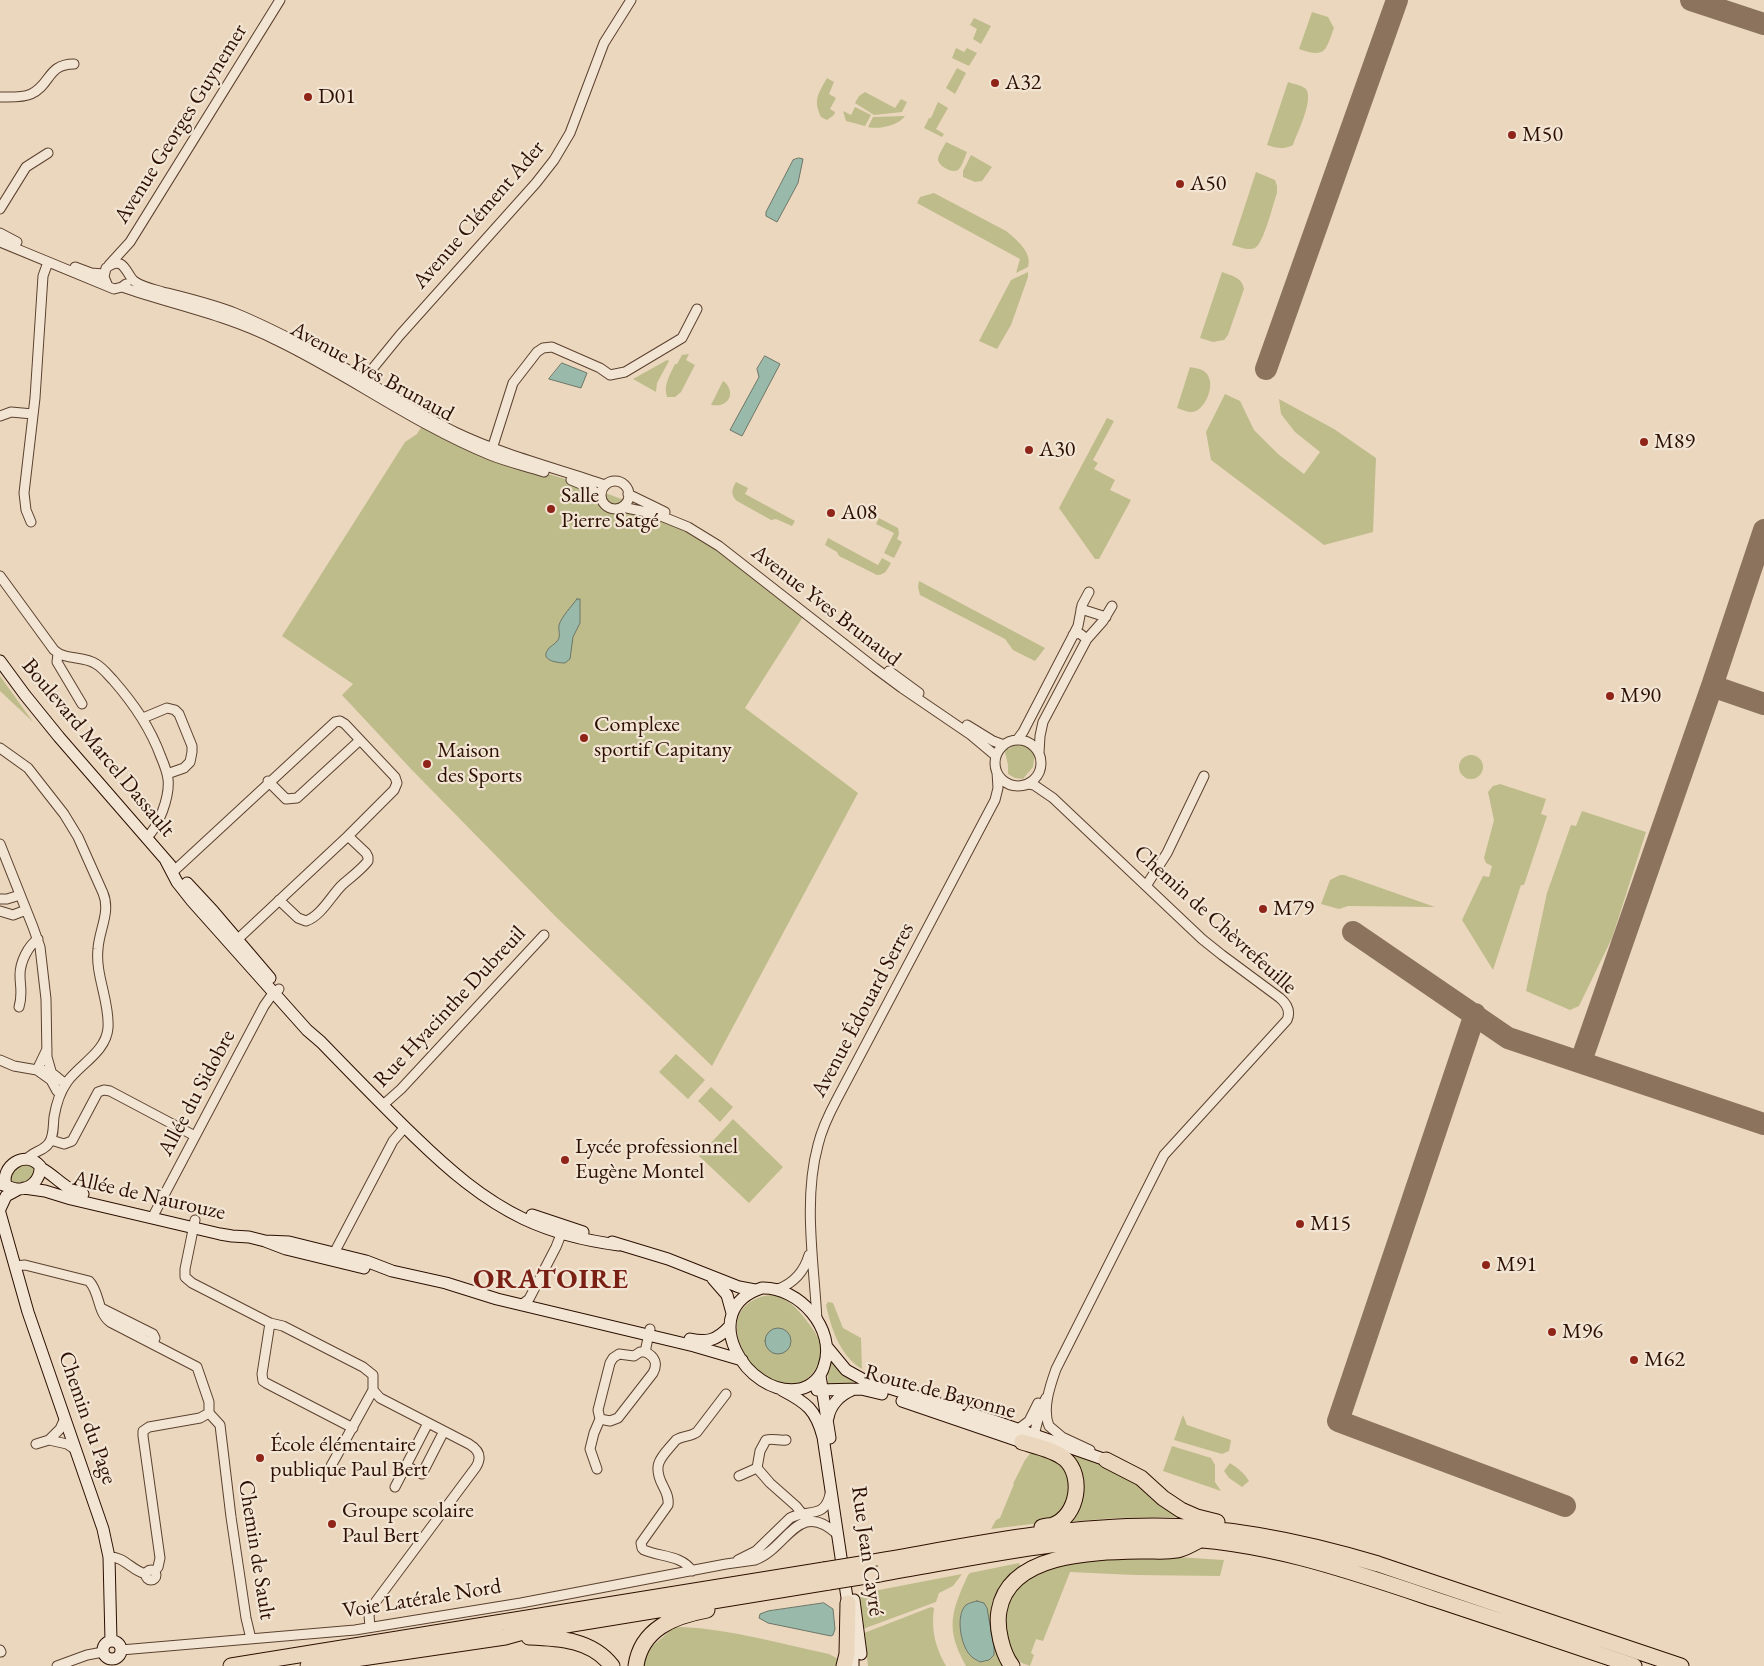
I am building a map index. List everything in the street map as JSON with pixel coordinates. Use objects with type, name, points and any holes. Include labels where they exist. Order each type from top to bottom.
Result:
[{"type":"highway","points":[[1015,1538],[1035,1528],[1054,1525],[1062,1519],[1071,1508],[1076,1491],[1075,1476],[1066,1460],[1024,1436]]},
{"type":"highway","points":[[1106,1460],[1122,1466],[1141,1478],[1169,1503],[1197,1517],[1219,1523],[1301,1537],[1339,1552],[1681,1666]]},
{"type":"highway","points":[[308,1666],[505,1637],[524,1632],[771,1591],[827,1576],[861,1564],[1015,1538],[1078,1529],[1155,1526],[1302,1557],[1354,1572],[1634,1666]]},
{"type":"highway","points":[[231,1666],[827,1576],[879,1574],[1075,1542],[1199,1534],[1253,1534],[1339,1552]]},
{"type":"highway","points":[[1012,1666],[1007,1660],[998,1614],[1004,1594],[1020,1575],[1052,1561],[1101,1553],[1178,1550],[1199,1534]]},
{"type":"highway","points":[[636,1666],[637,1658],[644,1642],[650,1634],[665,1623],[698,1612],[750,1602],[771,1591]]},
{"type":"highway","points":[[844,1666],[847,1654],[848,1603]]},
{"type":"highway","points":[[505,1637],[546,1638],[577,1642],[593,1648],[612,1666]]},
{"type":"main road","name":"Boulevard Marcel Dassault","points":[[0,661],[59,737],[175,870],[232,940]]},
{"type":"main road","name":"Boulevard Marcel Dassault","points":[[166,861],[177,882],[316,1032],[321,1042],[404,1127],[473,1189],[509,1210],[593,1242],[619,1245],[668,1259],[739,1287],[755,1290]]},
{"type":"main road","points":[[41,1167],[40,1175],[35,1182],[22,1188],[13,1188],[2,1180],[6,1169],[22,1159],[28,1158],[35,1161],[65,1187],[75,1193],[154,1214]]},
{"type":"main road","name":"Allée de Naurouze","points":[[22,1188],[45,1191],[195,1224],[231,1228],[250,1237],[286,1249],[333,1257],[366,1268],[392,1271],[446,1284],[496,1291],[525,1302],[650,1332],[742,1360]]},
{"type":"main road","name":"Chemin du Page","points":[[22,1188],[6,1196],[0,1211],[28,1312],[100,1517],[109,1558],[111,1641]]},
{"type":"main road","name":"Boulevard Marcel Dassault","points":[[710,1276],[727,1295],[732,1313]]},
{"type":"main road","points":[[778,1388],[792,1390],[805,1388],[820,1376],[826,1360],[827,1347],[817,1321],[800,1301],[793,1295],[778,1289],[762,1288],[755,1290],[740,1300],[732,1313],[729,1327],[732,1344],[742,1360],[758,1378],[809,1406],[828,1445]]},
{"type":"main road","name":"Allée de Naurouze","points":[[650,1332],[707,1341],[718,1338],[729,1327]]},
{"type":"main road","name":"Route de Bayonne","points":[[827,1347],[846,1370],[858,1378],[1024,1436],[1106,1460]]},
{"type":"main road","points":[[820,1376],[828,1422]]},
{"type":"main road","name":"Route de Bayonne","points":[[805,1388],[823,1391],[856,1389],[877,1392],[965,1423],[1024,1436]]},
{"type":"main road","points":[[828,1445],[828,1415],[833,1405],[846,1392],[856,1389]]},
{"type":"main road","name":"Rue Jean Cayré","points":[[828,1445],[831,1488],[853,1642],[853,1666]]},
{"type":"main road","name":"Rue Jean Cayré","points":[[828,1445],[856,1608],[861,1666]]},
{"type":"main road","points":[[111,1641],[119,1644],[118,1658],[106,1657],[103,1652],[103,1646],[111,1641]]},
{"type":"street","name":"Avenue Georges Guynemer","points":[[109,265],[130,242],[280,0]]},
{"type":"street","name":"Avenue Clément Ader","points":[[361,383],[400,335],[536,183],[554,160],[566,141],[576,118],[604,44],[631,0]]},
{"type":"street","points":[[0,97],[29,95],[43,85],[53,70],[60,66],[74,64]]},
{"type":"street","points":[[0,209],[26,167],[48,153]]},
{"type":"street","points":[[0,233],[76,267],[104,274]]},
{"type":"street","points":[[0,242],[107,284],[114,289],[122,287],[128,281],[128,271],[118,264],[109,265],[104,274],[107,284]]},
{"type":"street","name":"Avenue Georges Guynemer","points":[[128,271],[126,260],[130,242]]},
{"type":"street","points":[[31,522],[26,510],[24,493],[33,414],[43,276],[48,262]]},
{"type":"street","name":"Avenue Yves Brunaud","points":[[128,271],[133,280],[150,288],[236,314],[309,349],[435,429],[579,483],[601,496]]},
{"type":"street","name":"Avenue Yves Brunaud","points":[[122,287],[232,320],[361,383]]},
{"type":"street","points":[[491,451],[513,383],[537,352],[543,348],[552,347],[600,368],[610,375],[625,372],[682,338],[698,309]]},
{"type":"street","points":[[0,416],[11,412],[33,414]]},
{"type":"street","name":"Avenue Yves Brunaud","points":[[491,451],[605,486]]},
{"type":"street","points":[[618,482],[626,487],[628,494],[627,502],[622,507],[613,509],[603,503],[601,496],[605,486],[609,483],[618,482]]},
{"type":"street","name":"Avenue Yves Brunaud","points":[[628,494],[646,504],[687,521],[719,540],[916,692],[993,741],[1004,745]]},
{"type":"street","name":"Avenue Yves Brunaud","points":[[622,507],[656,514],[680,524],[719,546],[877,670],[971,735],[996,756]]},
{"type":"street","points":[[0,576],[58,654],[66,657],[83,658],[99,666],[129,699],[143,718],[156,745],[169,784],[162,812],[153,831],[146,838]]},
{"type":"street","points":[[1017,740],[1029,742],[1039,753],[1042,761],[1041,768],[1034,779],[1028,784],[1015,786],[1008,783],[997,772],[996,756],[1004,745],[1017,740],[1024,732],[1078,626],[1089,592]]},
{"type":"street","points":[[1039,753],[1040,736],[1044,722],[1089,636],[1106,617],[1112,606]]},
{"type":"street","points":[[1082,609],[1106,617]]},
{"type":"street","points":[[1078,626],[1089,636]]},
{"type":"street","points":[[1073,635],[1079,633],[1089,636]]},
{"type":"street","points":[[58,654],[57,662],[82,704]]},
{"type":"street","points":[[143,718],[167,708],[175,710],[180,716],[192,746],[192,755],[184,768],[167,774]]},
{"type":"street","points":[[175,870],[335,722],[344,723],[395,777],[397,784],[394,790],[279,900],[232,940]]},
{"type":"street","points":[[268,782],[286,799],[297,798],[360,740]]},
{"type":"street","points":[[0,748],[28,768],[64,814],[78,837],[106,902],[98,953],[108,1021],[107,1035],[98,1050],[72,1075],[63,1089],[55,1111],[51,1140],[44,1149],[34,1152],[28,1158]]},
{"type":"street","name":"Chemin de Chèvrefeuille","points":[[1041,768],[1043,780],[1053,798]]},
{"type":"street","name":"Avenue Édouard Serres","points":[[817,1321],[811,1250],[811,1178],[817,1146],[825,1123],[995,800],[998,788],[997,772]]},
{"type":"street","points":[[1146,886],[1167,854],[1204,775],[1192,804]]},
{"type":"street","name":"Chemin de Chèvrefeuille","points":[[1024,1436],[1049,1391],[1056,1369],[1164,1155],[1288,1017],[1288,1008],[1280,998],[1215,950],[1053,798],[1034,785],[1028,784]]},
{"type":"street","name":"Avenue Édouard Serres","points":[[995,800],[1015,786]]},
{"type":"street","points":[[279,900],[300,919],[306,921],[312,919],[329,902],[341,886],[368,861],[366,854],[348,836]]},
{"type":"street","points":[[0,844],[38,939],[44,974],[47,1049],[51,1071],[63,1089]]},
{"type":"street","points":[[0,898],[7,899],[20,895]]},
{"type":"street","points":[[0,911],[13,915],[26,910]]},
{"type":"street","name":"Rue Hyacinthe Dubreuil","points":[[383,1105],[401,1089],[544,935]]},
{"type":"street","points":[[19,1007],[22,996],[20,973],[26,952],[38,939]]},
{"type":"street","name":"Allée du Sidobre","points":[[154,1214],[264,1006],[277,991]]},
{"type":"street","points":[[37,1070],[47,1049]]},
{"type":"street","points":[[0,1060],[14,1066],[51,1071]]},
{"type":"street","points":[[37,1070],[51,1080],[57,1091],[63,1089]]},
{"type":"street","points":[[51,1140],[64,1144],[72,1140],[98,1092],[104,1090],[110,1091],[195,1136]]},
{"type":"street","points":[[333,1257],[393,1141],[404,1127]]},
{"type":"street","points":[[41,1167],[44,1149]]},
{"type":"street","points":[[195,1224],[185,1274],[187,1279],[270,1323],[283,1326],[363,1366],[373,1375],[373,1390],[331,1466]]},
{"type":"street","points":[[525,1302],[563,1229]]},
{"type":"street","name":"Avenue Édouard Serres","points":[[778,1289],[792,1282],[806,1266],[811,1250]]},
{"type":"street","name":"Chemin de Sault","points":[[15,1266],[25,1265],[87,1280],[93,1285],[101,1308],[153,1334],[155,1338],[153,1344],[197,1367],[209,1402],[209,1413],[220,1425],[230,1508],[251,1639]]},
{"type":"street","name":"Avenue Édouard Serres","points":[[792,1282],[814,1282]]},
{"type":"street","points":[[270,1323],[262,1374],[263,1380],[353,1428]]},
{"type":"street","points":[[645,1352],[650,1332]]},
{"type":"street","points":[[597,1469],[590,1449],[600,1419],[598,1410],[611,1360],[619,1354],[634,1356],[640,1352],[645,1352],[652,1356],[655,1362],[653,1373],[618,1418],[606,1422],[600,1419]]},
{"type":"street","name":"Chemin de Chèvrefeuille","points":[[1024,1436],[1036,1407],[1052,1382]]},
{"type":"street","points":[[370,1627],[369,1615],[374,1604],[479,1460],[479,1453],[474,1447],[380,1398],[373,1390]]},
{"type":"street","name":"Chemin de Chèvrefeuille","points":[[1049,1391],[1047,1414],[1049,1426],[1062,1437],[1094,1451],[1106,1460]]},
{"type":"street","points":[[692,1571],[688,1564],[644,1550],[641,1543],[668,1505],[667,1494],[657,1472],[659,1462],[676,1440],[697,1432],[726,1394]]},
{"type":"street","points":[[109,1558],[121,1558],[136,1570],[150,1572],[158,1566],[160,1558],[143,1431],[149,1427],[200,1418],[209,1413]]},
{"type":"street","points":[[36,1444],[49,1440],[60,1429],[65,1418]]},
{"type":"street","points":[[395,1488],[428,1422]]},
{"type":"street","points":[[406,1466],[422,1474],[444,1431]]},
{"type":"street","points":[[49,1440],[67,1444],[77,1451]]},
{"type":"street","points":[[757,1468],[760,1451],[766,1440],[786,1440]]},
{"type":"street","points":[[739,1476],[757,1468]]},
{"type":"street","points":[[757,1468],[804,1517],[821,1524],[837,1534]]},
{"type":"street","name":"Voie Latérale Nord","points":[[118,1658],[251,1639],[286,1637],[370,1627],[522,1603],[755,1560],[766,1556],[804,1517],[823,1508],[829,1501],[831,1488]]},
{"type":"street","points":[[57,1666],[87,1655],[103,1652]]},
{"type":"shaded area","points":[[1312,12],[1328,17],[1334,28],[1329,43],[1320,53],[1299,49]]},
{"type":"shaded area","points":[[974,18],[991,26],[981,44],[973,39],[977,29],[970,25]]},
{"type":"shaded area","points":[[956,48],[964,52],[967,48],[977,53],[969,66],[952,58]]},
{"type":"shaded area","points":[[957,68],[966,73],[955,94],[946,88]]},
{"type":"shaded area","points":[[827,78],[834,82],[829,94],[836,98],[830,109],[835,112],[834,115],[827,120],[821,117],[817,101]]},
{"type":"shaded area","points":[[1288,82],[1306,89],[1308,101],[1293,145],[1286,148],[1277,148],[1267,145]]},
{"type":"shaded area","points":[[865,92],[895,108],[901,99],[907,102],[902,112],[874,115],[855,103],[859,96]]},
{"type":"shaded area","points":[[938,102],[948,108],[936,129],[944,134],[942,137],[924,128]]},
{"type":"shaded area","points":[[855,107],[871,115],[865,126],[846,121],[843,111],[851,115]]},
{"type":"shaded area","points":[[905,116],[898,122],[888,126],[868,127],[873,117]]},
{"type":"shaded area","points":[[946,142],[967,152],[958,170],[946,169],[938,160]]},
{"type":"shaded area","points":[[971,155],[992,167],[982,181],[975,182],[963,177],[963,171]]},
{"type":"shaded area","points":[[803,159],[798,183],[777,222],[766,216],[766,212],[793,160]]},
{"type":"shaded area","points":[[1256,172],[1275,180],[1277,193],[1262,239],[1255,248],[1246,249],[1232,245]]},
{"type":"shaded area","points":[[934,193],[1006,231],[1019,242],[1026,252],[1029,262],[1028,267],[1016,273],[1020,259],[917,203],[920,197]]},
{"type":"shaded area","points":[[1028,272],[1028,277],[1011,325],[997,349],[979,341],[1011,280]]},
{"type":"shaded area","points":[[1222,272],[1239,279],[1244,289],[1228,335],[1224,340],[1213,342],[1200,338]]},
{"type":"shaded area","points":[[689,354],[686,360],[695,365],[681,392],[675,397],[667,397],[666,384],[675,364],[677,364],[682,355]]},
{"type":"shaded area","points":[[765,356],[780,364],[742,436],[730,430],[759,377],[757,369]]},
{"type":"shaded area","points":[[667,360],[669,361],[657,383],[656,392],[633,379]]},
{"type":"shaded area","points":[[562,363],[587,373],[581,388],[549,379]]},
{"type":"shaded area","points":[[1190,367],[1205,372],[1210,381],[1209,393],[1204,404],[1196,411],[1191,412],[1177,408]]},
{"type":"shaded area","points":[[723,381],[728,386],[730,392],[729,399],[721,405],[711,405]]},
{"type":"shaded area","points":[[1225,394],[1240,401],[1254,430],[1278,454],[1304,474],[1320,452],[1295,432],[1281,414],[1279,399],[1334,429],[1376,458],[1373,532],[1324,545],[1211,460],[1206,432]]},
{"type":"shaded area","points":[[1107,418],[1114,421],[1093,460],[1098,463],[1094,469],[1115,480],[1110,490],[1131,500],[1099,559],[1095,559],[1059,508]]},
{"type":"shaded area","name":"Complexe sportif Capitany","points":[[422,426],[511,463],[579,483],[688,524],[806,612],[745,708],[858,793],[712,1066],[557,918],[411,769],[342,695],[353,684],[282,636],[405,442],[417,434]]},
{"type":"shaded area","points":[[736,482],[748,488],[745,494],[795,521],[792,526],[776,519],[771,520],[737,501],[732,492]]},
{"type":"shaded area","points":[[879,518],[898,528],[899,534],[897,539],[902,542],[894,558],[884,553],[894,533],[876,524]]},
{"type":"shaded area","points":[[828,538],[878,565],[882,558],[891,563],[884,573],[877,575],[839,556],[837,552],[825,545]]},
{"type":"shaded area","points":[[919,581],[1045,648],[1035,661],[1013,650],[1005,639],[920,595]]},
{"type":"shaded area","points":[[577,599],[580,599],[580,623],[573,637],[570,659],[565,663],[552,661],[546,657],[547,651],[558,640],[560,622]]},
{"type":"shaded area","points":[[0,676],[33,722],[0,691]]},
{"type":"shaded area","points":[[1016,744],[1019,746],[1022,744],[1030,746],[1035,752],[1033,767],[1023,779],[1015,778],[1008,774],[1005,752]]},
{"type":"shaded area","points":[[1471,755],[1480,758],[1483,767],[1480,776],[1471,779],[1462,776],[1459,767],[1462,758]]},
{"type":"shaded area","points":[[1500,784],[1546,799],[1541,814],[1547,816],[1524,885],[1521,885],[1493,970],[1462,920],[1483,876],[1489,877],[1492,866],[1486,863],[1484,858],[1494,820],[1488,792],[1493,786]]},
{"type":"shaded area","points":[[1582,811],[1646,832],[1612,938],[1579,1006],[1570,1010],[1526,991],[1547,893],[1571,825],[1576,826]]},
{"type":"shaded area","points":[[1340,875],[1435,907],[1348,906],[1339,909],[1321,904],[1330,880]]},
{"type":"shaded area","points":[[676,1054],[705,1080],[688,1099],[659,1072]]},
{"type":"shaded area","points":[[711,1087],[733,1107],[720,1122],[698,1101]]},
{"type":"shaded area","points":[[733,1119],[783,1167],[749,1203],[699,1156]]},
{"type":"shaded area","points":[[26,1164],[33,1166],[34,1174],[24,1182],[11,1182],[11,1170]]},
{"type":"shaded area","points":[[770,1295],[776,1296],[786,1300],[795,1307],[812,1328],[820,1342],[821,1354],[814,1371],[805,1380],[788,1385],[771,1380],[756,1368],[744,1352],[737,1334],[738,1317],[749,1303]],"holes":[[[781,1328],[789,1335],[791,1343],[767,1346],[766,1341],[770,1331]]]},
{"type":"shaded area","points":[[828,1302],[833,1303],[843,1328],[861,1338],[862,1369],[842,1349],[828,1314],[826,1305]]},
{"type":"shaded area","points":[[778,1328],[787,1332],[791,1341],[787,1350],[778,1354],[769,1350],[765,1341],[769,1332]]},
{"type":"shaded area","points":[[832,1362],[854,1381],[853,1384],[827,1387],[828,1372]]},
{"type":"shaded area","points":[[1183,1415],[1187,1425],[1231,1440],[1229,1451],[1222,1454],[1174,1440]]},
{"type":"shaded area","points":[[1172,1446],[1211,1458],[1215,1465],[1215,1482],[1221,1491],[1163,1471]]},
{"type":"shaded area","points":[[1057,1448],[1093,1460],[1135,1480],[1181,1517],[1115,1518],[1065,1522],[1078,1501]]},
{"type":"shaded area","points":[[1034,1449],[1051,1455],[1069,1473],[1070,1498],[1059,1516],[1040,1523],[991,1529],[996,1520],[1000,1518],[1013,1484],[1025,1460]]},
{"type":"shaded area","points":[[1230,1463],[1241,1471],[1249,1481],[1242,1487],[1229,1478],[1224,1471]]},
{"type":"shaded area","points":[[1176,1557],[1224,1560],[1220,1576],[1070,1572],[1043,1641],[1036,1639],[1031,1653],[1034,1655],[1030,1666],[1022,1663],[1011,1654],[1008,1641],[1007,1608],[1012,1590],[1024,1579],[1042,1570],[1064,1564],[1114,1559]]},
{"type":"shaded area","points":[[1019,1563],[1021,1567],[1006,1581],[1005,1665],[966,1666],[955,1641],[953,1620],[954,1610],[968,1575]]},
{"type":"shaded area","points":[[962,1574],[953,1586],[939,1593],[936,1602],[863,1629],[858,1594]]},
{"type":"shaded area","points":[[977,1601],[984,1603],[987,1608],[994,1647],[994,1655],[989,1660],[980,1662],[967,1651],[960,1630],[963,1610],[966,1605]]},
{"type":"shaded area","points":[[824,1603],[833,1609],[835,1629],[831,1636],[768,1623],[759,1618],[760,1614],[768,1611]]},
{"type":"shaded area","points":[[931,1607],[934,1608],[933,1624],[935,1638],[946,1666],[868,1666],[864,1633]]},
{"type":"shaded area","points":[[682,1627],[737,1634],[829,1654],[841,1663],[840,1666],[643,1666],[648,1650],[673,1628]]},
{"type":"taxiway","points":[[1266,369],[1397,0]]},
{"type":"taxiway","points":[[1691,0],[1764,24]]},
{"type":"taxiway","points":[[1581,1061],[1712,686],[1764,530]]},
{"type":"taxiway","points":[[1712,686],[1764,704]]},
{"type":"taxiway","points":[[1353,932],[1508,1038],[1764,1124]]},
{"type":"taxiway","points":[[1475,1014],[1338,1421],[1565,1506]]},
{"type":"place","name":"A32","points":[[995,83]]},
{"type":"place","name":"D01","points":[[308,97]]},
{"type":"place","name":"M50","points":[[1512,135]]},
{"type":"place","name":"A50","points":[[1180,184]]},
{"type":"place","name":"M89","points":[[1644,442]]},
{"type":"place","name":"A30","points":[[1029,450]]},
{"type":"place","name":"Salle Pierre Satgé","points":[[551,509]]},
{"type":"place","name":"A08","points":[[831,513]]},
{"type":"place","name":"M90","points":[[1610,696]]},
{"type":"place","name":"Complexe sportif Capitany","points":[[584,738]]},
{"type":"place","name":"Maison des Sports","points":[[427,764]]},
{"type":"place","name":"M79","points":[[1263,909]]},
{"type":"place","name":"Lycée professionnel Eugène Montel","points":[[565,1160]]},
{"type":"place","name":"M15","points":[[1300,1224]]},
{"type":"place","name":"M91","points":[[1486,1265]]},
{"type":"place","name":"M96","points":[[1552,1332]]},
{"type":"place","name":"M62","points":[[1634,1360]]},
{"type":"place","name":"École élémentaire publique Paul Bert","points":[[260,1458]]},
{"type":"place","name":"Groupe scolaire Paul Bert","points":[[332,1524]]},
{"type":"district","name":"ORATOIRE","points":[[551,1280]]}]
